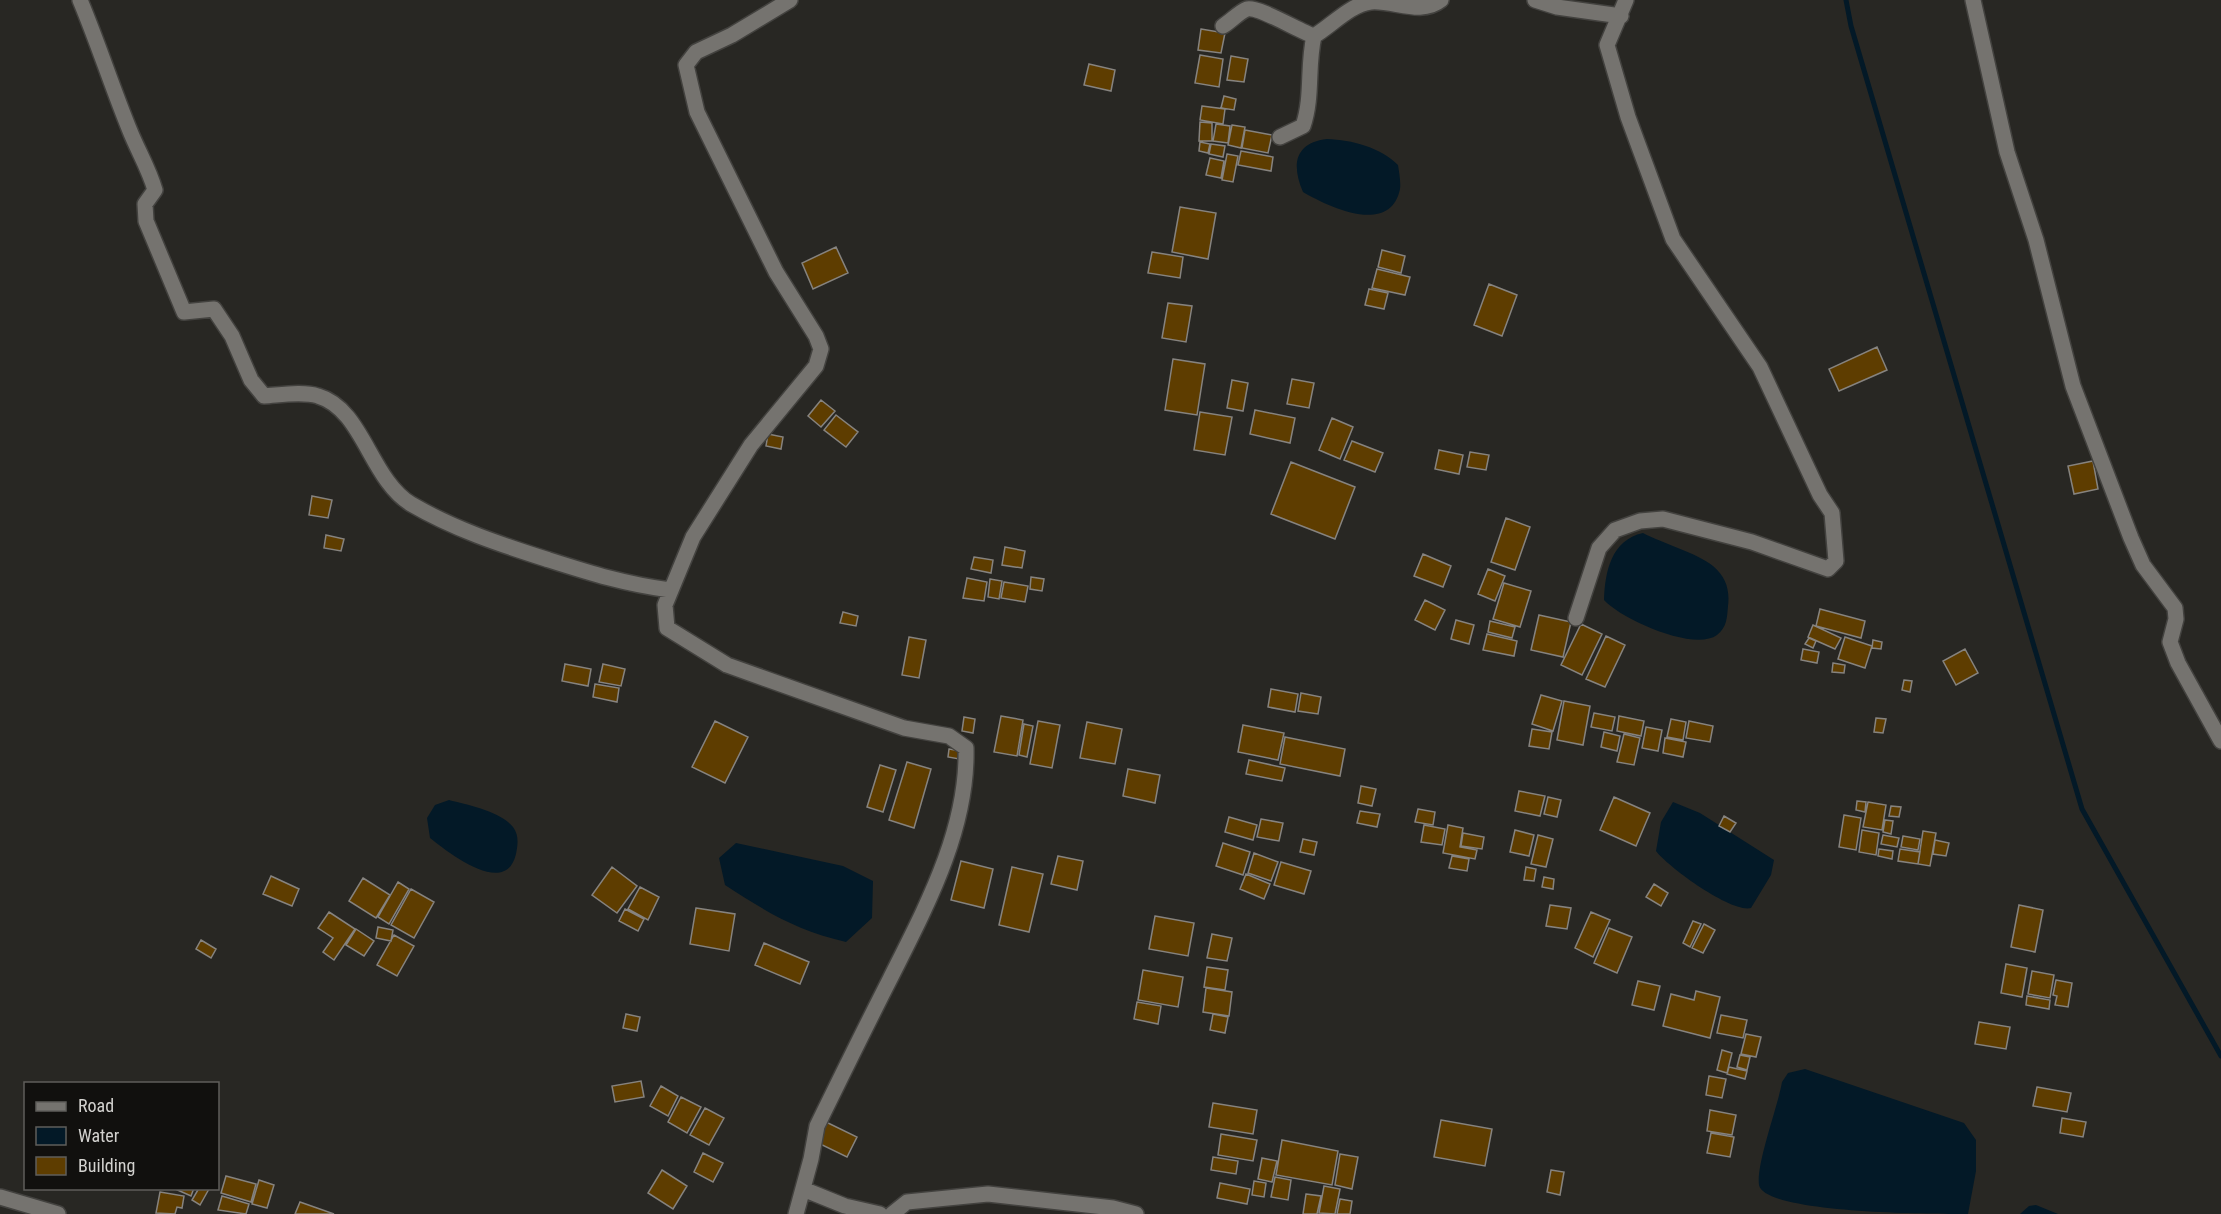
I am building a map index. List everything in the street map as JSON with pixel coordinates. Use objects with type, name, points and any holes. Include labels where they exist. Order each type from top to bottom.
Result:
[{"type":"street","points":[[80,0],[107,65],[130,132],[149,168],[155,190],[146,204],[146,221],[184,312],[214,309],[232,336],[251,380],[264,396],[316,395],[338,404],[363,439],[373,462],[408,502],[465,532],[626,585],[670,590]]},
{"type":"street","points":[[790,0],[696,52],[686,65],[697,112],[776,272],[816,336],[821,349],[816,366],[751,445],[693,537],[665,605],[667,628],[727,665],[904,728],[949,736],[966,748],[967,777],[960,811],[928,901],[817,1126],[796,1214]]},
{"type":"street","points":[[1280,137],[1303,126],[1308,112],[1310,52],[1314,36],[1345,14],[1370,2],[1418,8],[1441,0]]},
{"type":"street","points":[[1535,0],[1557,7],[1622,16]]},
{"type":"street","points":[[1576,618],[1599,548],[1615,530],[1640,521],[1663,519],[1752,542],[1828,569],[1836,561],[1832,513],[1820,495],[1760,367],[1673,239],[1628,117],[1607,45],[1622,16],[1626,0]]},
{"type":"street","points":[[1973,0],[2007,152],[2036,240],[2073,386],[2131,538],[2144,565],[2175,608],[2176,619],[2170,642],[2178,663],[2221,741]]},
{"type":"street","points":[[1223,26],[1247,9],[1262,10],[1294,30],[1314,36]]},
{"type":"street","points":[[803,1190],[845,1206],[880,1214]]},
{"type":"street","points":[[892,1214],[907,1202],[988,1194],[1113,1208],[1136,1214]]},
{"type":"street","points":[[0,1197],[58,1214]]},
{"type":"water","points":[[1327,139],[1346,141],[1374,149],[1398,165],[1400,189],[1394,203],[1384,212],[1371,215],[1357,214],[1327,204],[1303,192],[1297,172],[1298,156],[1308,145]]},
{"type":"water","points":[[1643,533],[1706,561],[1721,575],[1728,589],[1728,600],[1726,622],[1717,635],[1706,639],[1692,639],[1658,631],[1626,616],[1604,600],[1608,568],[1617,550],[1624,542]]},
{"type":"water","points":[[449,800],[492,813],[513,827],[518,843],[510,867],[501,872],[489,872],[476,868],[430,838],[427,818],[435,805]]},
{"type":"water","points":[[1673,802],[1700,813],[1774,860],[1771,875],[1751,908],[1742,908],[1729,903],[1700,887],[1656,851],[1661,822]]},
{"type":"water","points":[[736,843],[843,866],[873,881],[872,918],[846,942],[812,932],[769,912],[725,885],[719,858]]},
{"type":"water","points":[[1805,1069],[1964,1123],[1976,1140],[1976,1171],[1968,1214],[1922,1214],[1819,1207],[1768,1195],[1759,1185],[1759,1176],[1782,1082],[1788,1073]]},
{"type":"water","points":[[2036,1205],[2058,1214],[2020,1214],[2029,1206]]},
{"type":"building","points":[[1201,29],[1225,33],[1221,53],[1198,50]]},
{"type":"building","points":[[1200,55],[1223,59],[1219,87],[1195,83]]},
{"type":"building","points":[[1231,56],[1248,59],[1244,82],[1227,80]]},
{"type":"building","points":[[1089,64],[1115,70],[1111,91],[1084,85]]},
{"type":"building","points":[[1224,96],[1236,99],[1234,110],[1221,108]]},
{"type":"building","points":[[1202,106],[1225,109],[1223,124],[1200,120]]},
{"type":"building","points":[[1200,122],[1212,123],[1212,141],[1199,141]]},
{"type":"building","points":[[1216,124],[1230,126],[1228,143],[1213,141]]},
{"type":"building","points":[[1232,125],[1245,127],[1241,148],[1228,145]]},
{"type":"building","points":[[1245,130],[1272,135],[1268,153],[1242,148]]},
{"type":"building","points":[[1200,142],[1210,144],[1208,153],[1199,151]]},
{"type":"building","points":[[1211,144],[1225,146],[1223,157],[1209,154]]},
{"type":"building","points":[[1241,151],[1273,157],[1271,171],[1238,165]]},
{"type":"building","points":[[1227,154],[1238,156],[1233,182],[1222,180]]},
{"type":"building","points":[[1210,158],[1224,161],[1221,178],[1206,175]]},
{"type":"building","points":[[1180,207],[1216,213],[1208,259],[1172,252]]},
{"type":"building","points":[[836,247],[848,273],[813,289],[802,263]]},
{"type":"building","points":[[1382,250],[1405,256],[1401,273],[1378,267]]},
{"type":"building","points":[[1152,252],[1183,257],[1180,278],[1148,273]]},
{"type":"building","points":[[1377,269],[1410,277],[1405,295],[1372,288]]},
{"type":"building","points":[[1489,284],[1517,295],[1502,336],[1474,325]]},
{"type":"building","points":[[1369,289],[1388,293],[1384,309],[1365,305]]},
{"type":"building","points":[[1168,303],[1192,306],[1186,342],[1162,338]]},
{"type":"building","points":[[1877,347],[1887,370],[1839,391],[1829,369]]},
{"type":"building","points":[[1173,359],[1205,364],[1197,415],[1165,410]]},
{"type":"building","points":[[1292,379],[1314,383],[1309,408],[1287,404]]},
{"type":"building","points":[[1232,380],[1248,383],[1243,411],[1227,408]]},
{"type":"building","points":[[821,400],[835,411],[821,427],[808,416]]},
{"type":"building","points":[[1255,410],[1295,418],[1290,443],[1250,434]]},
{"type":"building","points":[[1200,412],[1232,417],[1225,455],[1194,450]]},
{"type":"building","points":[[836,415],[858,432],[846,447],[824,430]]},
{"type":"building","points":[[1332,418],[1353,427],[1340,459],[1319,450]]},
{"type":"building","points":[[768,434],[783,437],[781,449],[766,446]]},
{"type":"building","points":[[1352,441],[1383,453],[1375,472],[1344,460]]},
{"type":"building","points":[[1439,450],[1463,455],[1459,474],[1435,469]]},
{"type":"building","points":[[1470,452],[1489,455],[1486,470],[1467,467]]},
{"type":"building","points":[[2093,461],[2098,489],[2074,494],[2068,466]]},
{"type":"building","points":[[1291,462],[1355,487],[1335,539],[1271,514]]},
{"type":"building","points":[[312,496],[332,500],[328,518],[309,515]]},
{"type":"building","points":[[1506,518],[1530,527],[1515,570],[1491,562]]},
{"type":"building","points":[[326,535],[344,539],[341,551],[324,548]]},
{"type":"building","points":[[1005,547],[1025,551],[1022,568],[1002,565]]},
{"type":"building","points":[[1423,554],[1451,566],[1443,587],[1414,576]]},
{"type":"building","points":[[974,557],[993,560],[991,573],[971,569]]},
{"type":"building","points":[[1488,569],[1505,576],[1495,601],[1478,594]]},
{"type":"building","points":[[1031,577],[1044,579],[1042,591],[1030,589]]},
{"type":"building","points":[[967,578],[987,582],[984,601],[963,598]]},
{"type":"building","points":[[990,579],[1002,581],[999,599],[988,597]]},
{"type":"building","points":[[1004,582],[1028,586],[1025,602],[1001,598]]},
{"type":"building","points":[[1504,583],[1531,591],[1520,627],[1493,619]]},
{"type":"building","points":[[1425,600],[1445,610],[1435,630],[1415,620]]},
{"type":"building","points":[[1820,609],[1865,621],[1861,638],[1816,626]]},
{"type":"building","points":[[843,612],[858,616],[856,626],[840,623]]},
{"type":"building","points":[[1539,615],[1571,622],[1563,657],[1531,650]]},
{"type":"building","points":[[1456,620],[1474,625],[1469,644],[1451,639]]},
{"type":"building","points":[[1490,621],[1515,627],[1512,638],[1488,632]]},
{"type":"building","points":[[1581,624],[1602,634],[1582,675],[1561,665]]},
{"type":"building","points":[[1813,625],[1841,638],[1835,649],[1808,637]]},
{"type":"building","points":[[1487,634],[1517,641],[1514,656],[1483,650]]},
{"type":"building","points":[[1606,636],[1625,645],[1605,687],[1586,679]]},
{"type":"building","points":[[909,637],[926,640],[919,678],[902,675]]},
{"type":"building","points":[[1845,637],[1872,646],[1865,668],[1838,659]]},
{"type":"building","points":[[1809,638],[1816,641],[1813,648],[1805,644]]},
{"type":"building","points":[[1873,640],[1882,642],[1881,649],[1872,648]]},
{"type":"building","points":[[1803,649],[1819,652],[1817,663],[1801,660]]},
{"type":"building","points":[[1965,649],[1978,673],[1956,685],[1943,661]]},
{"type":"building","points":[[1833,663],[1845,665],[1844,673],[1832,672]]},
{"type":"building","points":[[565,664],[591,669],[588,686],[562,681]]},
{"type":"building","points":[[603,664],[625,669],[621,686],[599,682]]},
{"type":"building","points":[[1904,680],[1912,681],[1910,692],[1902,690]]},
{"type":"building","points":[[595,684],[619,688],[617,702],[593,697]]},
{"type":"building","points":[[1271,689],[1298,694],[1295,712],[1268,707]]},
{"type":"building","points":[[1301,693],[1321,697],[1318,714],[1298,711]]},
{"type":"building","points":[[1541,695],[1562,701],[1553,731],[1532,724]]},
{"type":"building","points":[[1564,701],[1590,706],[1583,745],[1557,740]]},
{"type":"building","points":[[1594,713],[1615,717],[1612,731],[1591,727]]},
{"type":"building","points":[[1001,716],[1023,720],[1017,756],[994,752]]},
{"type":"building","points":[[1619,716],[1644,721],[1641,736],[1617,731]]},
{"type":"building","points":[[964,717],[975,719],[973,733],[962,731]]},
{"type":"building","points":[[1876,718],[1886,719],[1883,733],[1874,732]]},
{"type":"building","points":[[1671,719],[1686,722],[1683,740],[1667,737]]},
{"type":"building","points":[[715,721],[748,737],[725,783],[692,767]]},
{"type":"building","points":[[1038,721],[1060,725],[1052,768],[1030,764]]},
{"type":"building","points":[[1689,721],[1713,726],[1710,742],[1686,738]]},
{"type":"building","points":[[1087,722],[1122,729],[1115,764],[1080,758]]},
{"type":"building","points":[[1024,724],[1033,726],[1027,757],[1019,755]]},
{"type":"building","points":[[1243,725],[1284,733],[1278,760],[1238,752]]},
{"type":"building","points":[[1646,727],[1662,730],[1658,751],[1642,748]]},
{"type":"building","points":[[1532,729],[1552,732],[1549,749],[1529,746]]},
{"type":"building","points":[[1604,732],[1620,736],[1617,751],[1601,747]]},
{"type":"building","points":[[1624,734],[1640,738],[1634,765],[1617,762]]},
{"type":"building","points":[[1285,737],[1345,749],[1340,776],[1280,764]]},
{"type":"building","points":[[1665,738],[1686,742],[1683,757],[1663,753]]},
{"type":"building","points":[[949,749],[961,751],[959,759],[948,757]]},
{"type":"building","points":[[1249,760],[1285,768],[1282,781],[1246,774]]},
{"type":"building","points":[[907,762],[931,769],[914,828],[889,820]]},
{"type":"building","points":[[880,765],[896,770],[883,812],[867,807]]},
{"type":"building","points":[[1128,769],[1160,775],[1155,803],[1123,796]]},
{"type":"building","points":[[1361,786],[1376,789],[1372,806],[1358,803]]},
{"type":"building","points":[[1519,791],[1545,796],[1540,816],[1515,811]]},
{"type":"building","points":[[1548,797],[1561,800],[1557,817],[1544,814]]},
{"type":"building","points":[[1614,797],[1650,813],[1636,846],[1600,830]]},
{"type":"building","points":[[1857,801],[1866,802],[1865,812],[1856,810]]},
{"type":"building","points":[[1868,802],[1886,805],[1882,830],[1863,827]]},
{"type":"building","points":[[1891,806],[1901,807],[1899,817],[1889,816]]},
{"type":"building","points":[[1418,809],[1435,812],[1433,825],[1415,822]]},
{"type":"building","points":[[1360,811],[1380,814],[1377,827],[1357,823]]},
{"type":"building","points":[[1844,815],[1861,818],[1856,850],[1839,847]]},
{"type":"building","points":[[1724,816],[1736,823],[1730,832],[1719,826]]},
{"type":"building","points":[[1229,817],[1257,825],[1253,840],[1225,832]]},
{"type":"building","points":[[1261,819],[1283,823],[1279,841],[1257,837]]},
{"type":"building","points":[[1885,820],[1893,821],[1891,834],[1883,832]]},
{"type":"building","points":[[1424,825],[1445,829],[1442,845],[1421,842]]},
{"type":"building","points":[[1448,825],[1463,828],[1460,847],[1477,850],[1475,859],[1443,853]]},
{"type":"building","points":[[1515,830],[1534,835],[1529,856],[1510,852]]},
{"type":"building","points":[[1862,830],[1879,833],[1876,855],[1859,852]]},
{"type":"building","points":[[1923,831],[1936,833],[1930,866],[1918,864]]},
{"type":"building","points":[[1463,833],[1484,837],[1482,849],[1461,846]]},
{"type":"building","points":[[1538,835],[1553,839],[1546,867],[1531,864]]},
{"type":"building","points":[[1883,835],[1899,838],[1897,847],[1881,844]]},
{"type":"building","points":[[1903,836],[1920,839],[1918,850],[1901,847]]},
{"type":"building","points":[[1303,839],[1317,842],[1314,855],[1300,852]]},
{"type":"building","points":[[1935,840],[1949,843],[1946,856],[1933,854]]},
{"type":"building","points":[[1223,843],[1250,852],[1243,875],[1216,866]]},
{"type":"building","points":[[1879,849],[1893,851],[1892,859],[1878,856]]},
{"type":"building","points":[[1900,849],[1920,852],[1918,864],[1898,861]]},
{"type":"building","points":[[1254,853],[1278,862],[1271,881],[1248,873]]},
{"type":"building","points":[[1058,856],[1083,861],[1077,890],[1051,884]]},
{"type":"building","points":[[1452,856],[1469,859],[1467,871],[1449,868]]},
{"type":"building","points":[[961,861],[993,869],[984,908],[951,900]]},
{"type":"building","points":[[1281,862],[1311,871],[1304,894],[1274,885]]},
{"type":"building","points":[[612,867],[637,886],[617,913],[592,895]]},
{"type":"building","points":[[1012,867],[1043,874],[1029,932],[999,925]]},
{"type":"building","points":[[1526,867],[1536,869],[1534,881],[1524,880]]},
{"type":"building","points":[[1246,874],[1270,884],[1264,899],[1240,889]]},
{"type":"building","points":[[271,876],[299,889],[292,906],[263,894]]},
{"type":"building","points":[[1544,877],[1554,879],[1553,889],[1542,887]]},
{"type":"building","points":[[363,878],[390,895],[376,918],[349,901]]},
{"type":"building","points":[[398,882],[409,889],[389,924],[378,917]]},
{"type":"building","points":[[1654,884],[1668,893],[1661,906],[1646,897]]},
{"type":"building","points":[[640,887],[659,897],[648,920],[628,909]]},
{"type":"building","points":[[411,889],[434,902],[414,938],[391,925]]},
{"type":"building","points":[[1550,905],[1571,908],[1567,929],[1546,926]]},
{"type":"building","points":[[2019,905],[2043,910],[2035,952],[2011,947]]},
{"type":"building","points":[[696,908],[735,914],[729,951],[690,944]]},
{"type":"building","points":[[625,909],[644,919],[638,931],[619,921]]},
{"type":"building","points":[[329,912],[355,929],[334,960],[323,952],[333,938],[318,928]]},
{"type":"building","points":[[1591,912],[1610,920],[1593,957],[1575,948]]},
{"type":"building","points":[[1155,916],[1194,923],[1188,956],[1149,949]]},
{"type":"building","points":[[1693,921],[1701,924],[1690,947],[1683,943]]},
{"type":"building","points":[[1704,924],[1715,930],[1703,953],[1692,948]]},
{"type":"building","points":[[378,927],[393,930],[391,941],[376,938]]},
{"type":"building","points":[[1609,928],[1632,937],[1617,973],[1594,963]]},
{"type":"building","points":[[356,929],[374,941],[364,956],[346,945]]},
{"type":"building","points":[[1212,934],[1232,938],[1227,961],[1207,958]]},
{"type":"building","points":[[394,935],[414,946],[397,976],[377,965]]},
{"type":"building","points":[[201,940],[216,949],[211,958],[196,949]]},
{"type":"building","points":[[764,943],[809,962],[800,984],[755,965]]},
{"type":"building","points":[[2006,964],[2027,968],[2022,997],[2001,993]]},
{"type":"building","points":[[1207,967],[1228,970],[1225,990],[1204,987]]},
{"type":"building","points":[[1143,970],[1183,977],[1178,1007],[1138,1000]]},
{"type":"building","points":[[2032,971],[2054,975],[2050,998],[2028,994]]},
{"type":"building","points":[[2056,980],[2072,983],[2068,1007],[2055,1005],[2057,996],[2053,995]]},
{"type":"building","points":[[1638,981],[1660,986],[1654,1010],[1632,1005]]},
{"type":"building","points":[[1206,988],[1232,992],[1229,1016],[1203,1012]]},
{"type":"building","points":[[1696,991],[1720,997],[1710,1038],[1663,1026],[1671,994],[1694,1000]]},
{"type":"building","points":[[2027,996],[2050,1000],[2049,1009],[2026,1005]]},
{"type":"building","points":[[1137,1002],[1161,1006],[1158,1024],[1134,1019]]},
{"type":"building","points":[[626,1014],[640,1017],[637,1031],[623,1028]]},
{"type":"building","points":[[1213,1014],[1228,1017],[1225,1033],[1210,1030]]},
{"type":"building","points":[[1721,1015],[1747,1020],[1743,1038],[1717,1033]]},
{"type":"building","points":[[1979,1022],[2010,1027],[2006,1049],[1975,1044]]},
{"type":"building","points":[[1746,1034],[1761,1037],[1756,1057],[1741,1054]]},
{"type":"building","points":[[1722,1050],[1732,1053],[1727,1073],[1717,1070]]},
{"type":"building","points":[[1740,1055],[1750,1057],[1747,1070],[1737,1067]]},
{"type":"building","points":[[1729,1067],[1747,1071],[1745,1079],[1727,1074]]},
{"type":"building","points":[[1709,1076],[1726,1079],[1722,1098],[1706,1095]]},
{"type":"building","points":[[641,1081],[644,1097],[615,1102],[612,1086]]},
{"type":"building","points":[[661,1086],[678,1096],[668,1116],[650,1106]]},
{"type":"building","points":[[2037,1087],[2071,1093],[2067,1112],[2033,1106]]},
{"type":"building","points":[[681,1097],[701,1107],[687,1133],[668,1122]]},
{"type":"building","points":[[1213,1103],[1257,1110],[1253,1134],[1209,1127]]},
{"type":"building","points":[[705,1108],[724,1118],[709,1145],[690,1135]]},
{"type":"building","points":[[1710,1110],[1736,1115],[1732,1135],[1707,1131]]},
{"type":"building","points":[[2062,1118],[2086,1122],[2083,1137],[2060,1133]]},
{"type":"building","points":[[1441,1120],[1492,1129],[1485,1166],[1434,1157]]},
{"type":"building","points":[[826,1122],[857,1137],[847,1157],[816,1142]]},
{"type":"building","points":[[1711,1133],[1734,1137],[1730,1157],[1707,1153]]},
{"type":"building","points":[[1221,1134],[1257,1140],[1253,1161],[1218,1155]]},
{"type":"building","points":[[1282,1140],[1338,1151],[1332,1185],[1276,1175]]},
{"type":"building","points":[[703,1153],[723,1163],[713,1182],[694,1172]]},
{"type":"building","points":[[1340,1154],[1358,1157],[1352,1189],[1335,1185]]},
{"type":"building","points":[[1213,1157],[1238,1161],[1236,1174],[1211,1170]]},
{"type":"building","points":[[1262,1158],[1277,1161],[1272,1182],[1258,1179]]},
{"type":"building","points":[[662,1170],[687,1186],[673,1209],[648,1193]]},
{"type":"building","points":[[1551,1170],[1564,1172],[1560,1195],[1547,1192]]},
{"type":"building","points":[[226,1176],[256,1184],[251,1202],[221,1193]]},
{"type":"building","points":[[1275,1177],[1291,1180],[1288,1200],[1271,1197]]},
{"type":"building","points":[[259,1180],[274,1185],[267,1208],[252,1204]]},
{"type":"building","points":[[1254,1181],[1266,1183],[1264,1197],[1252,1195]]},
{"type":"building","points":[[1220,1183],[1250,1189],[1247,1204],[1217,1198]]},
{"type":"building","points":[[1324,1186],[1340,1189],[1335,1214],[1319,1213]]},
{"type":"building","points":[[178,1190],[193,1190],[191,1196]]},
{"type":"building","points":[[198,1190],[208,1190],[200,1205],[192,1200]]},
{"type":"building","points":[[160,1192],[184,1196],[182,1208],[177,1207],[175,1214],[156,1213]]},
{"type":"building","points":[[1306,1194],[1321,1196],[1317,1214],[1303,1214]]},
{"type":"building","points":[[222,1196],[249,1204],[246,1214],[218,1210]]},
{"type":"building","points":[[1340,1199],[1352,1201],[1350,1214],[1337,1214]]},
{"type":"building","points":[[300,1202],[334,1214],[295,1214]]},
{"type":"waterway","points":[[1846,0],[1851,26],[2082,809],[2221,1056]]}]
